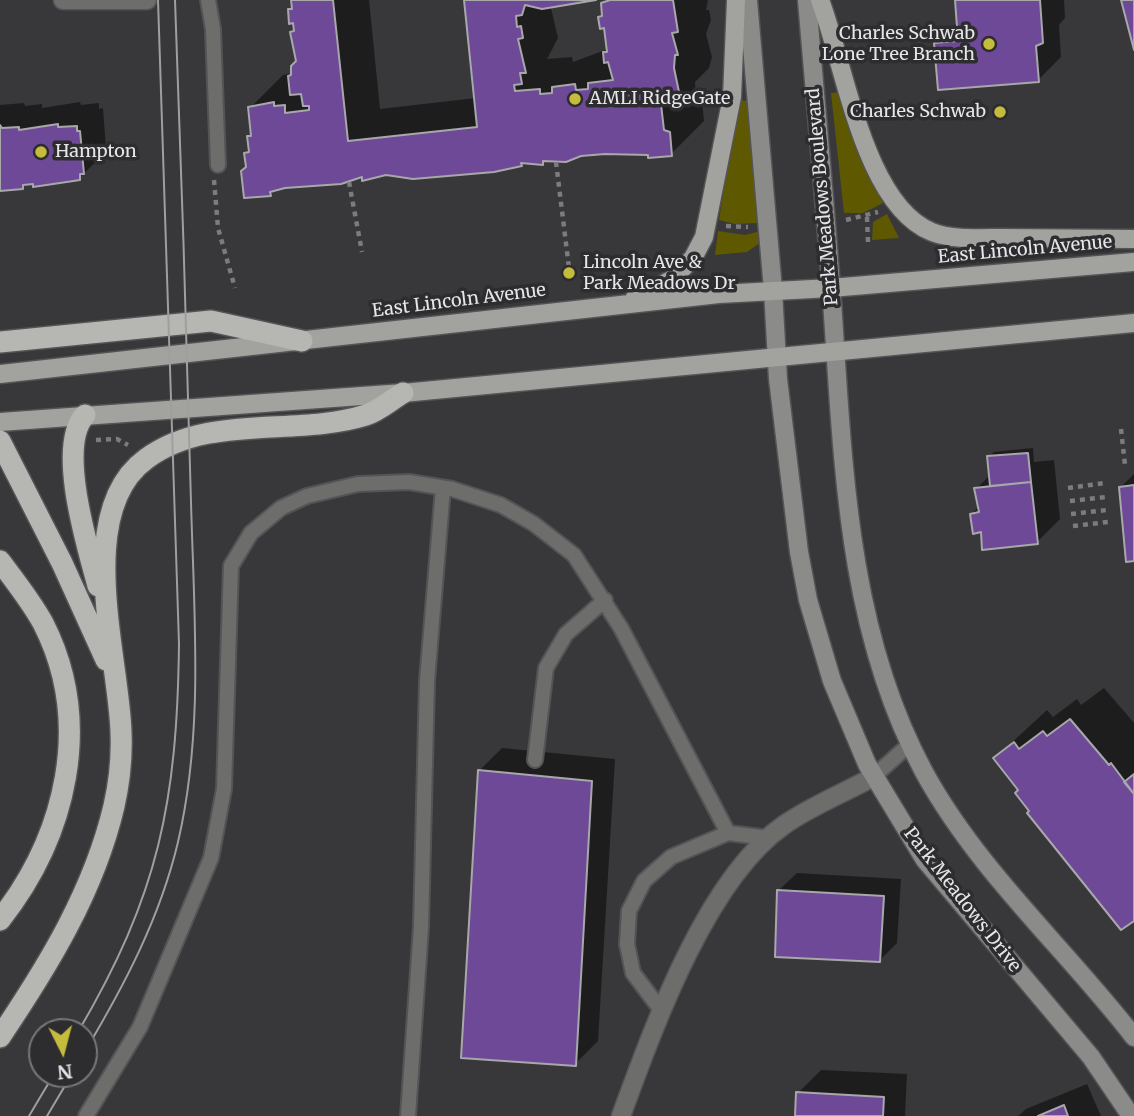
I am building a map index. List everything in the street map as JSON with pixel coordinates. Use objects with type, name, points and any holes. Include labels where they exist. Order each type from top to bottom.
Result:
[{"type":"highway","points":[[0,342],[211,321],[302,341]]},
{"type":"highway","points":[[105,611],[108,532],[117,499],[127,480],[144,460],[176,441],[205,434],[331,423],[369,414],[402,393]]},
{"type":"highway","points":[[0,1037],[30,993],[94,875],[116,792],[121,733],[105,611],[84,533],[74,461],[75,432],[85,415]]},
{"type":"highway","points":[[0,441],[62,563],[114,678]]},
{"type":"highway","points":[[0,561],[29,598],[56,656],[68,717],[69,752],[62,797],[44,854],[23,891],[0,920]]},
{"type":"main road","points":[[624,304],[671,280],[693,258],[704,237],[732,97],[736,0]]},
{"type":"main road","points":[[748,0],[774,290]]},
{"type":"main road","name":"Park Meadows Boulevard","points":[[807,0],[835,351]]},
{"type":"main road","points":[[820,0],[878,174],[896,207],[910,220],[934,234],[1134,240]]},
{"type":"main road","name":"East Lincoln Avenue","points":[[0,374],[624,304],[1134,262]]},
{"type":"main road","name":"Park Meadows Drive","points":[[774,290],[776,357],[799,552],[808,600],[832,681],[873,777],[925,860],[1091,1057],[1131,1116]]},
{"type":"main road","points":[[0,422],[402,393],[1134,323]]},
{"type":"main road","points":[[835,351],[841,431],[861,590],[879,665],[910,744],[963,832],[1134,1037]]},
{"type":"street","points":[[64,0],[147,0]]},
{"type":"street","points":[[621,1116],[671,983],[721,898],[753,852],[784,825],[873,777]]},
{"type":"lane","points":[[208,0],[213,29],[218,166]]},
{"type":"lane","points":[[86,1116],[139,1027],[211,858],[224,789],[231,566],[251,533],[281,508],[312,494],[358,484],[408,482],[443,488],[501,505],[534,524],[573,555],[605,600],[728,833]]},
{"type":"lane","points":[[408,1116],[421,927],[427,681],[443,488]]},
{"type":"lane","points":[[535,760],[546,668],[566,634],[605,600]]},
{"type":"lane","points":[[873,777],[910,744]]},
{"type":"lane","points":[[661,1010],[633,973],[627,944],[629,911],[644,881],[671,857],[728,833],[769,838]]},
{"type":"path","points":[[556,162],[569,268]]},
{"type":"path","points":[[218,166],[214,174],[218,228],[235,288]]},
{"type":"path","points":[[349,182],[362,252]]},
{"type":"path","points":[[846,220],[867,217],[882,211]]},
{"type":"path","points":[[867,217],[868,242]]},
{"type":"path","points":[[722,225],[752,227]]},
{"type":"path","points":[[1121,429],[1125,465]]},
{"type":"path","points":[[92,440],[117,439],[128,445]]},
{"type":"path","points":[[1068,488],[1104,483]]},
{"type":"path","points":[[1070,501],[1106,497]]},
{"type":"path","points":[[1071,514],[1107,510]]},
{"type":"path","points":[[1073,526],[1108,522]]},
{"type":"shaded area","points":[[843,92],[883,203],[863,213],[844,213],[831,93]]},
{"type":"shaded area","points":[[738,100],[748,101],[759,223],[735,224],[719,220]]},
{"type":"shaded area","points":[[887,214],[899,238],[872,240],[873,222]]},
{"type":"shaded area","points":[[718,231],[745,235],[761,231],[761,242],[747,252],[715,255]]},
{"type":"building","name":"AMLI RidgeGate","points":[[291,0],[333,0],[348,141],[477,127],[464,0],[596,0],[542,9],[525,5],[522,15],[516,16],[517,27],[521,26],[523,38],[518,39],[526,73],[520,73],[522,84],[514,85],[515,91],[540,89],[540,94],[552,93],[552,87],[575,84],[576,90],[588,89],[588,83],[613,80],[608,62],[604,63],[603,52],[607,52],[604,28],[600,29],[598,17],[602,16],[601,3],[610,0],[673,0],[678,32],[672,33],[678,55],[675,55],[674,68],[679,92],[676,92],[677,103],[661,104],[664,130],[670,132],[672,156],[648,158],[648,155],[605,154],[581,156],[566,162],[543,161],[543,165],[521,163],[522,166],[494,172],[413,179],[386,175],[362,181],[362,177],[341,184],[285,188],[270,192],[271,196],[244,198],[241,171],[246,167],[244,153],[249,152],[247,136],[251,136],[248,107],[274,102],[274,106],[285,105],[285,113],[309,110],[309,106],[303,106],[301,94],[290,95],[288,76],[291,75],[291,66],[296,61],[290,32],[294,31],[293,23],[289,24],[288,9],[292,9]]},
{"type":"building","name":"Charles Schwab Lone Tree Branch","points":[[955,0],[1040,0],[1043,43],[1036,46],[1039,82],[938,90],[934,43],[958,41]]},
{"type":"building","points":[[1121,0],[1134,0],[1134,50]]},
{"type":"building","name":"Hampton","points":[[58,124],[58,127],[77,126],[77,131],[80,131],[84,174],[80,174],[80,180],[33,187],[33,184],[23,185],[23,189],[0,191],[0,125],[2,128],[19,127],[19,130]]},
{"type":"building","points":[[1028,453],[1031,482],[990,486],[987,456]]},
{"type":"building","points":[[1031,482],[1038,544],[982,550],[981,532],[973,534],[970,514],[979,512],[974,488]]},
{"type":"building","points":[[1134,485],[1134,561],[1126,562],[1119,487]]},
{"type":"building","points":[[1070,719],[1109,765],[1111,763],[1134,794],[1134,921],[1121,930],[1027,813],[1029,811],[1015,793],[1018,790],[993,758],[1014,742],[1019,749],[1043,731],[1047,736]]},
{"type":"building","points":[[478,770],[592,781],[576,1066],[461,1058]]},
{"type":"building","points":[[1134,774],[1134,794],[1124,782]]},
{"type":"building","points":[[777,890],[884,896],[880,962],[775,957]]},
{"type":"building","points":[[796,1092],[884,1097],[883,1116],[795,1116]]},
{"type":"building","points":[[1064,1105],[1068,1116],[1038,1116]]},
{"type":"tram line","points":[[86,1018],[128,935],[145,890],[168,800],[174,752],[179,644],[158,0]]},
{"type":"tram line","points":[[98,1028],[127,977],[161,898],[178,842],[191,758],[195,630],[175,0]]},
{"type":"tram line","points":[[29,1116],[46,1088]]},
{"type":"tram line","points":[[47,1116],[64,1088]]},
{"type":"place","name":"Charles Schwab Lone Tree Branch","points":[[989,44]]},
{"type":"place","name":"AMLI RidgeGate","points":[[575,99]]},
{"type":"place","name":"Charles Schwab","points":[[1000,112]]},
{"type":"place","name":"Hampton","points":[[41,152]]},
{"type":"place","name":"Lincoln Ave & Park Meadows Dr","points":[[569,273]]}]
